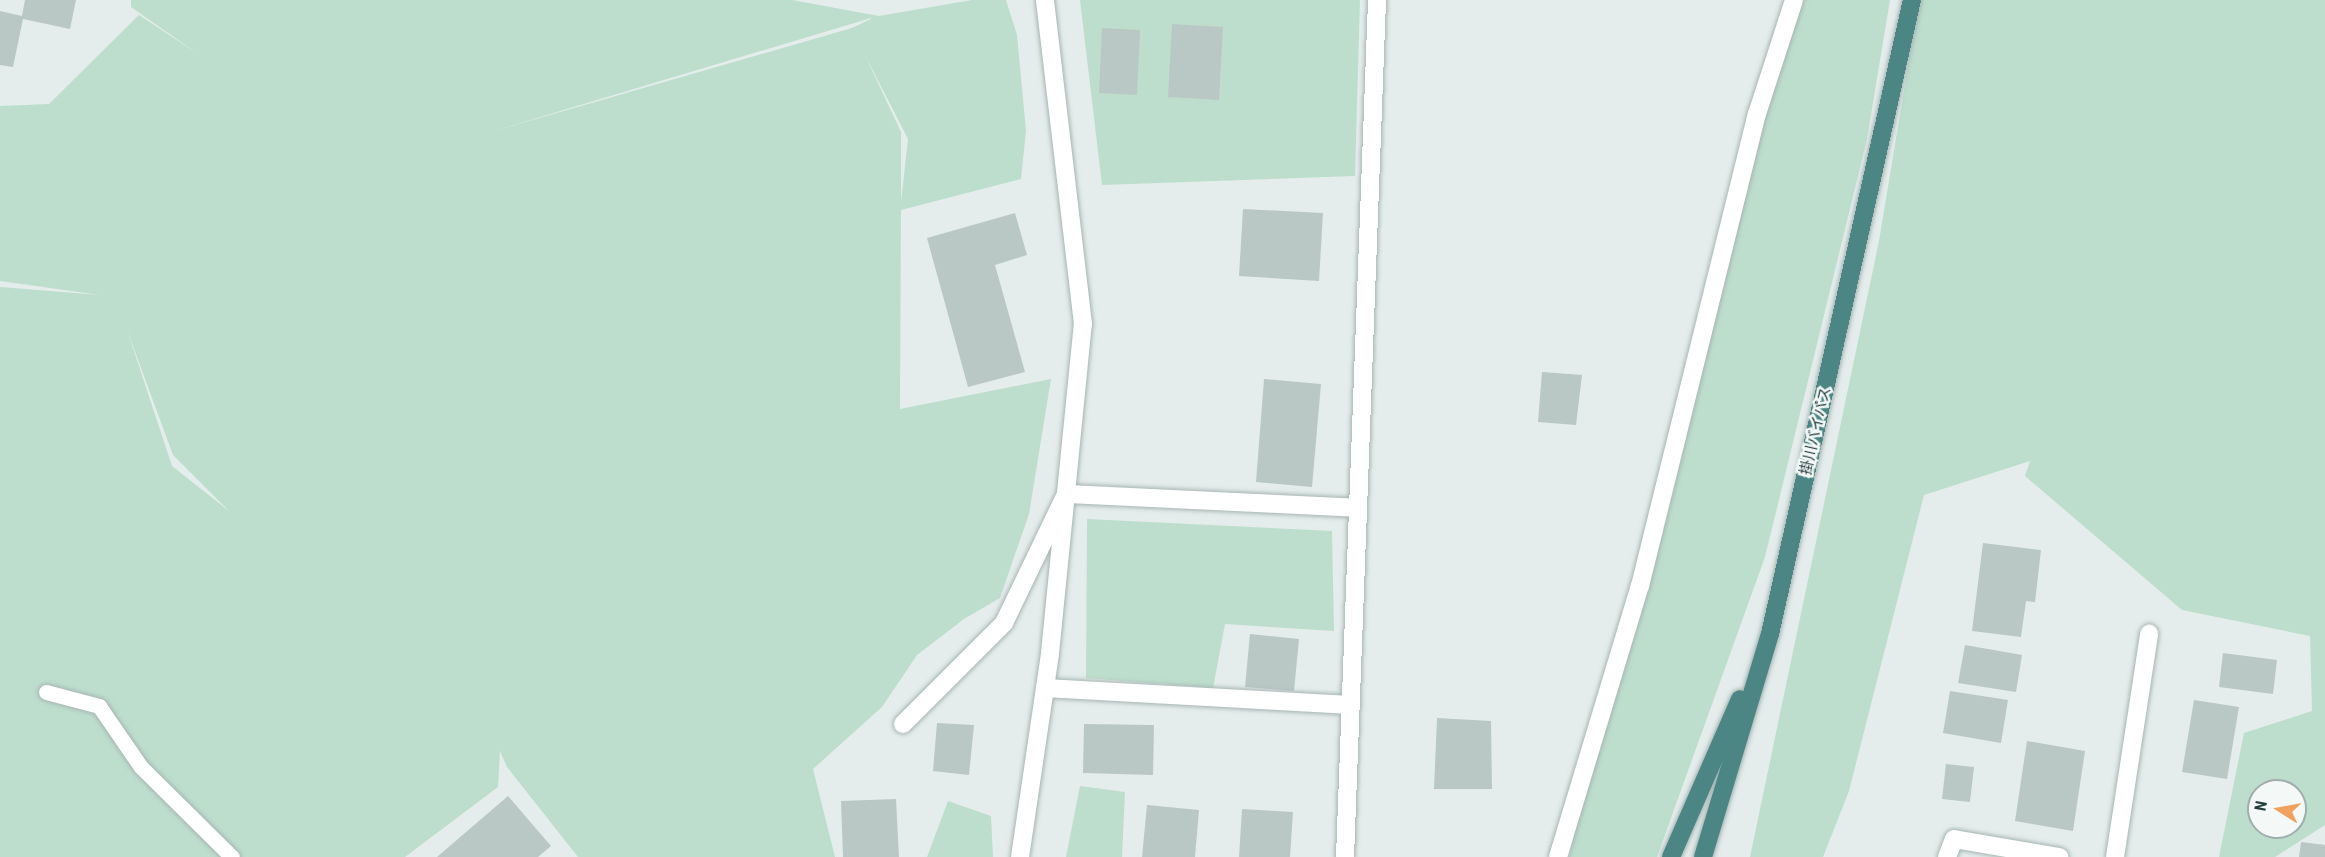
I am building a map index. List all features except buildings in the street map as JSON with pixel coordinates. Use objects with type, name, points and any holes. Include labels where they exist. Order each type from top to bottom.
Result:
[{"type":"highway","name":"掛川バイパス","points":[[1703,857],[1770,634],[1912,0]]},
{"type":"highway","points":[[1671,857],[1770,634]]},
{"type":"street","points":[[1020,857],[1045,688],[1083,324],[1045,0]]},
{"type":"street","points":[[1345,857],[1377,0]]},
{"type":"street","points":[[1558,857],[1640,586],[1757,114],[1794,0]]},
{"type":"street","points":[[1066,494],[1358,508]]},
{"type":"street","points":[[903,724],[1005,623],[1066,494]]},
{"type":"street","points":[[2115,857],[2149,634]]},
{"type":"street","points":[[1045,688],[1351,705]]},
{"type":"street","points":[[1947,857],[1954,839],[2059,857]]},
{"type":"lane","points":[[46,692],[99,706],[141,767],[231,857]]},
{"type":"green space","points":[[131,0],[792,0],[879,16],[972,0],[1006,0],[1017,35],[1026,131],[1021,179],[901,210],[900,409],[1051,379],[1029,514],[1000,598],[964,619],[917,655],[882,707],[813,769],[835,857],[578,857],[507,767],[500,751],[498,787],[405,857],[0,857],[0,287],[100,295],[0,281],[0,106],[49,104],[139,15],[198,54],[131,7]],"holes":[[[871,18],[852,28],[494,131]],[[865,55],[908,139],[901,202],[901,132]],[[127,330],[173,455],[229,511],[172,466]]]},
{"type":"green space","points":[[1080,0],[1360,0],[1355,176],[1102,185]]},
{"type":"green space","points":[[1796,0],[1890,0],[1867,139],[1765,557],[1657,857],[1569,857],[1614,673]]},
{"type":"green space","points":[[1919,0],[2325,0],[2325,825],[2307,837],[2307,779],[2247,779],[2247,839],[2303,839],[2275,857],[2219,857],[2244,733],[2312,711],[2310,636],[2182,610],[2025,476],[2030,461],[1924,495],[1849,791],[1823,857],[1750,857],[1879,241]]},
{"type":"green space","points":[[1087,519],[1332,531],[1334,631],[1225,624],[1213,688],[1086,678]]},
{"type":"green space","points":[[1080,786],[1125,792],[1122,857],[1066,857]]},
{"type":"green space","points":[[948,801],[991,816],[993,857],[927,857]]}]
